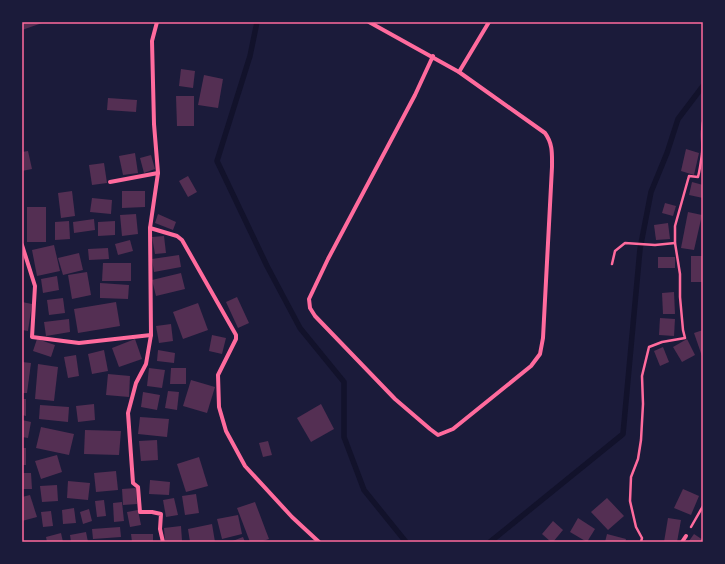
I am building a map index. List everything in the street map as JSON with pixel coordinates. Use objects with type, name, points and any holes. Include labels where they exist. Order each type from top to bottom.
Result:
[{"type":"street","points":[[157,22],[152,41],[154,124],[158,173],[150,228],[151,336],[146,364],[136,383],[128,413],[133,483],[138,486],[140,512],[161,514],[160,529],[163,542]]},
{"type":"street","points":[[369,22],[433,56],[460,72],[545,133],[550,140],[552,148],[543,338],[540,354],[532,366],[453,429],[438,434],[395,399],[315,316],[310,308],[309,299],[328,259],[415,95],[433,56]]},
{"type":"street","points":[[460,72],[489,22]]},
{"type":"street","points":[[110,182],[158,173]]},
{"type":"street","points":[[150,228],[177,236],[182,240],[236,335],[236,339],[218,375],[219,407],[226,431],[245,466],[292,517],[319,542]]},
{"type":"street","points":[[22,245],[35,286],[32,337],[79,343],[151,336]]},
{"type":"street","points":[[682,542],[686,536]]},
{"type":"path","points":[[641,542],[642,538],[636,527],[630,501],[631,476],[638,459],[641,440],[643,404],[642,376],[649,347],[662,342],[685,338],[680,297],[680,274],[674,243],[675,226],[689,176],[698,176],[702,154],[701,130],[703,122]]},
{"type":"path","points":[[612,264],[615,251],[624,243],[674,243]]},
{"type":"path","points":[[686,536],[703,506]]},
{"type":"building","points":[[22,22],[45,22],[22,30]]},
{"type":"building","points":[[181,69],[195,71],[193,88],[179,86]]},
{"type":"building","points":[[204,75],[223,79],[218,108],[198,105]]},
{"type":"building","points":[[176,96],[194,96],[194,126],[177,126]]},
{"type":"building","points":[[108,98],[137,100],[136,112],[107,110]]},
{"type":"building","points":[[686,149],[699,153],[694,175],[681,171]]},
{"type":"building","points":[[28,151],[32,169],[22,171],[22,152]]},
{"type":"building","points":[[135,153],[138,173],[123,175],[119,156]]},
{"type":"building","points":[[151,155],[155,169],[144,173],[140,158]]},
{"type":"building","points":[[104,163],[107,183],[92,185],[89,165]]},
{"type":"building","points":[[188,176],[197,192],[188,197],[179,181]]},
{"type":"building","points":[[692,182],[703,185],[703,198],[689,195]]},
{"type":"building","points":[[72,191],[75,216],[61,218],[58,193]]},
{"type":"building","points":[[122,191],[145,191],[145,207],[122,208]]},
{"type":"building","points":[[92,198],[112,200],[111,214],[90,212]]},
{"type":"building","points":[[665,203],[676,206],[673,216],[662,213]]},
{"type":"building","points":[[27,207],[46,207],[46,242],[27,242]]},
{"type":"building","points":[[688,212],[702,215],[694,250],[681,248]]},
{"type":"building","points":[[136,214],[138,234],[122,236],[120,215]]},
{"type":"building","points":[[158,214],[176,222],[173,230],[155,223]]},
{"type":"building","points":[[94,219],[95,230],[74,233],[73,222]]},
{"type":"building","points":[[69,221],[70,239],[55,240],[55,222]]},
{"type":"building","points":[[115,221],[115,235],[98,236],[98,222]]},
{"type":"building","points":[[668,223],[670,239],[656,240],[654,225]]},
{"type":"building","points":[[164,236],[166,253],[155,254],[152,237]]},
{"type":"building","points":[[130,240],[133,251],[118,255],[115,244]]},
{"type":"building","points":[[54,245],[60,271],[37,276],[32,250]]},
{"type":"building","points":[[108,248],[109,259],[89,260],[88,249]]},
{"type":"building","points":[[79,253],[83,270],[63,275],[58,258]]},
{"type":"building","points":[[179,255],[181,267],[154,272],[152,259]]},
{"type":"building","points":[[691,256],[703,256],[703,282],[691,282]]},
{"type":"building","points":[[658,257],[675,257],[675,268],[658,268]]},
{"type":"building","points":[[103,263],[131,263],[131,281],[102,281]]},
{"type":"building","points":[[87,272],[91,295],[72,299],[68,275]]},
{"type":"building","points":[[181,273],[185,289],[156,296],[152,280]]},
{"type":"building","points":[[57,276],[59,290],[43,293],[41,279]]},
{"type":"building","points":[[100,283],[129,285],[128,299],[100,298]]},
{"type":"building","points":[[674,292],[675,314],[663,314],[662,293]]},
{"type":"building","points":[[237,297],[249,323],[238,328],[226,302]]},
{"type":"building","points":[[63,298],[65,313],[49,315],[47,300]]},
{"type":"building","points":[[22,302],[32,304],[28,331],[22,330]]},
{"type":"building","points":[[116,302],[120,326],[78,333],[74,309]]},
{"type":"building","points":[[198,303],[208,330],[183,339],[173,312]]},
{"type":"building","points":[[660,318],[675,319],[674,336],[659,335]]},
{"type":"building","points":[[69,319],[70,332],[46,336],[44,322]]},
{"type":"building","points":[[171,324],[173,341],[159,343],[156,326]]},
{"type":"building","points":[[703,330],[703,359],[694,333]]},
{"type":"building","points":[[212,335],[226,338],[222,354],[209,351]]},
{"type":"building","points":[[37,339],[55,345],[51,357],[33,351]]},
{"type":"building","points":[[135,339],[142,359],[119,367],[112,348]]},
{"type":"building","points":[[687,339],[695,355],[682,362],[673,347]]},
{"type":"building","points":[[663,347],[669,362],[660,366],[654,351]]},
{"type":"building","points":[[104,350],[108,371],[92,374],[88,354]]},
{"type":"building","points":[[158,350],[175,353],[174,363],[157,361]]},
{"type":"building","points":[[76,355],[79,376],[68,378],[64,357]]},
{"type":"building","points":[[22,362],[31,363],[27,393],[22,393]]},
{"type":"building","points":[[38,364],[58,367],[54,401],[35,399]]},
{"type":"building","points":[[149,368],[165,370],[162,388],[147,386]]},
{"type":"building","points":[[171,368],[186,368],[186,384],[170,384]]},
{"type":"building","points":[[108,374],[130,376],[129,397],[106,395]]},
{"type":"building","points":[[191,380],[215,387],[207,413],[183,406]]},
{"type":"building","points":[[168,391],[179,392],[177,410],[165,408]]},
{"type":"building","points":[[143,392],[160,395],[157,410],[141,407]]},
{"type":"building","points":[[22,399],[26,399],[26,416],[22,415]]},
{"type":"building","points":[[94,404],[95,420],[78,422],[76,406]]},
{"type":"building","points":[[321,404],[334,429],[311,442],[297,418]]},
{"type":"building","points":[[40,405],[69,407],[68,422],[39,419]]},
{"type":"building","points":[[140,417],[169,419],[167,437],[138,434]]},
{"type":"building","points":[[22,420],[31,422],[28,438],[22,437]]},
{"type":"building","points":[[41,427],[74,434],[69,455],[36,448]]},
{"type":"building","points":[[85,430],[121,431],[119,455],[84,454]]},
{"type":"building","points":[[157,440],[158,460],[141,461],[139,441]]},
{"type":"building","points":[[268,441],[272,455],[263,457],[259,443]]},
{"type":"building","points":[[22,448],[26,448],[26,465],[22,465]]},
{"type":"building","points":[[57,455],[62,472],[41,479],[35,461]]},
{"type":"building","points":[[199,457],[208,486],[186,492],[177,464]]},
{"type":"building","points":[[116,471],[118,490],[96,492],[94,473]]},
{"type":"building","points":[[22,473],[31,473],[32,489],[22,489]]},
{"type":"building","points":[[150,480],[170,482],[169,495],[149,494]]},
{"type":"building","points":[[68,481],[90,483],[88,500],[67,498]]},
{"type":"building","points":[[57,485],[58,501],[42,502],[40,486]]},
{"type":"building","points":[[136,488],[137,504],[123,505],[122,489]]},
{"type":"building","points":[[683,489],[699,496],[691,515],[674,508]]},
{"type":"building","points":[[196,494],[199,513],[185,515],[182,496]]},
{"type":"building","points":[[30,495],[37,517],[22,521],[22,497]]},
{"type":"building","points":[[174,498],[178,515],[166,517],[163,500]]},
{"type":"building","points":[[607,498],[624,516],[608,530],[591,512]]},
{"type":"building","points":[[104,500],[106,516],[97,517],[95,501]]},
{"type":"building","points":[[122,502],[124,521],[114,522],[113,503]]},
{"type":"building","points":[[255,502],[269,539],[260,542],[250,542],[237,508]]},
{"type":"building","points":[[74,508],[76,523],[63,524],[62,510]]},
{"type":"building","points":[[89,509],[92,521],[83,524],[80,512]]},
{"type":"building","points":[[138,510],[141,525],[130,527],[127,512]]},
{"type":"building","points":[[51,511],[53,526],[43,527],[41,512]]},
{"type":"building","points":[[238,515],[242,534],[222,539],[217,519]]},
{"type":"building","points":[[578,518],[595,529],[587,542],[570,532]]},
{"type":"building","points":[[668,518],[681,520],[677,542],[664,542]]},
{"type":"building","points":[[553,521],[563,530],[553,542],[551,542],[542,534]]},
{"type":"building","points":[[212,524],[215,542],[190,542],[188,529]]},
{"type":"building","points":[[181,526],[182,541],[165,542],[164,528]]},
{"type":"building","points":[[120,527],[121,537],[93,539],[92,529]]},
{"type":"building","points":[[86,532],[88,542],[71,542],[70,535]]},
{"type":"building","points":[[61,533],[63,542],[47,542],[46,537]]},
{"type":"building","points":[[131,534],[153,534],[153,542],[132,542]]},
{"type":"building","points":[[607,534],[626,539],[625,542],[605,542]]},
{"type":"building","points":[[694,534],[703,540],[703,542],[689,541]]},
{"type":"building","points":[[243,537],[245,542],[230,542]]},
{"type":"waterway","points":[[257,22],[250,56],[217,161],[267,266],[300,328],[344,382],[344,437],[364,490],[406,542]]},
{"type":"waterway","points":[[490,542],[623,434],[640,249],[651,192],[667,153],[678,119],[703,86]]}]
